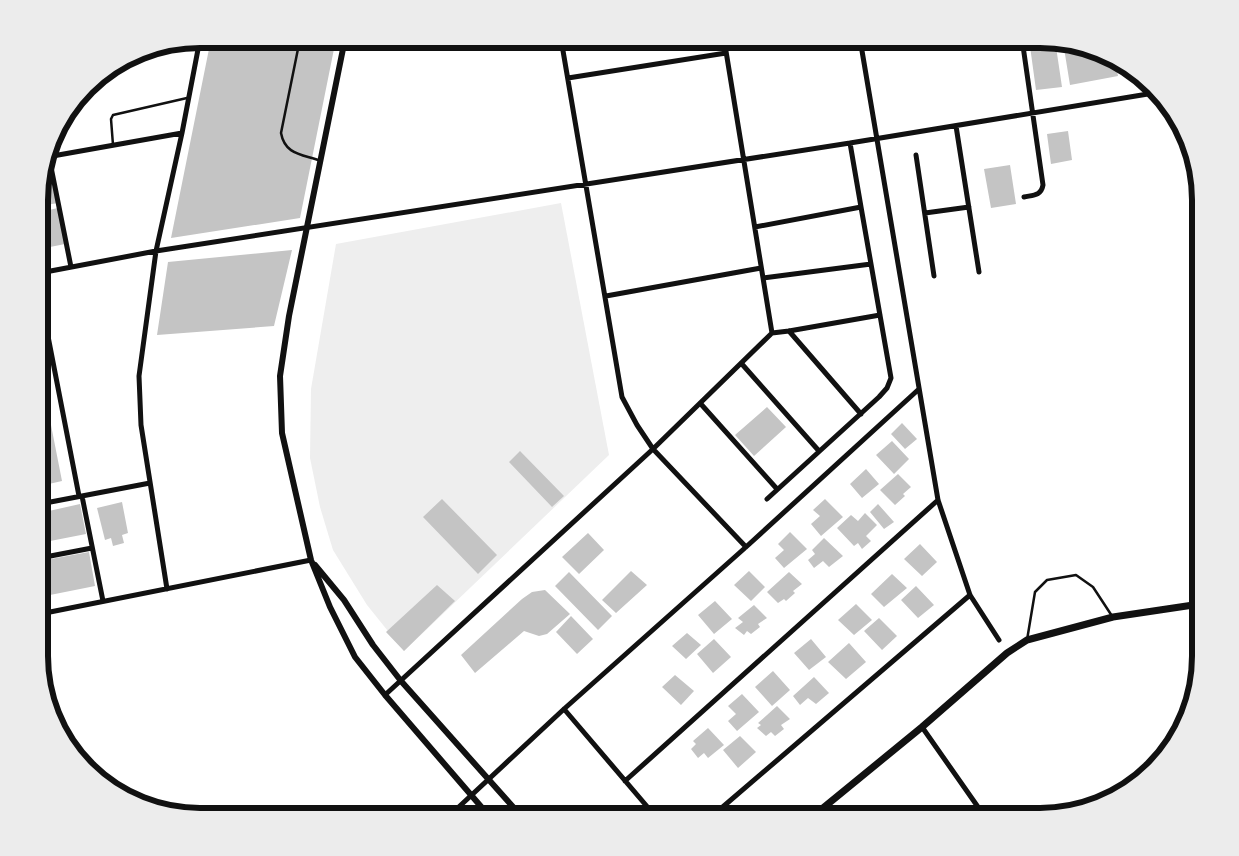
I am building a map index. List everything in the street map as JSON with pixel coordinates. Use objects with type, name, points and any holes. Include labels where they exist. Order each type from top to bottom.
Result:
[{"type":"main road","points":[[823,808],[922,727],[1007,653],[1027,640],[1113,617],[1191,605]]},
{"type":"street","points":[[167,589],[141,425],[139,376],[156,251],[198,48]]},
{"type":"street","points":[[343,48],[289,316],[280,376],[282,433],[311,560],[330,607],[355,658],[482,808]]},
{"type":"street","points":[[563,48],[622,397],[653,449],[746,547]]},
{"type":"street","points":[[725,48],[772,333]]},
{"type":"street","points":[[861,48],[938,500],[970,595],[999,640]]},
{"type":"street","points":[[1023,48],[1043,185],[1042,191],[1038,194],[1024,197]]},
{"type":"street","points":[[568,78],[726,53]]},
{"type":"street","points":[[48,271],[156,251],[308,226],[850,143],[1149,94]]},
{"type":"street","points":[[956,126],[979,272]]},
{"type":"street","points":[[54,156],[182,133]]},
{"type":"street","points":[[767,498],[879,397],[887,388],[890,378],[850,143]]},
{"type":"street","points":[[916,155],[934,276]]},
{"type":"street","points":[[50,169],[71,267]]},
{"type":"street","points":[[754,227],[861,207]]},
{"type":"street","points":[[925,212],[969,207]]},
{"type":"street","points":[[763,278],[871,264]]},
{"type":"street","points":[[606,296],[761,268]]},
{"type":"street","points":[[385,695],[653,449],[772,333],[880,315]]},
{"type":"street","points":[[789,331],[861,414]]},
{"type":"street","points":[[48,335],[103,601]]},
{"type":"street","points":[[741,363],[819,451]]},
{"type":"street","points":[[457,808],[564,709],[746,547],[919,389]]},
{"type":"street","points":[[700,403],[777,489]]},
{"type":"street","points":[[48,502],[150,482]]},
{"type":"street","points":[[626,781],[938,500]]},
{"type":"street","points":[[48,556],[91,548]]},
{"type":"street","points":[[48,612],[311,560]]},
{"type":"street","points":[[311,560],[344,600],[373,646],[514,808]]},
{"type":"street","points":[[722,808],[970,595]]},
{"type":"street","points":[[564,709],[648,808]]},
{"type":"street","points":[[922,727],[979,808]]},
{"type":"lane","points":[[298,48],[281,133],[283,143],[289,150],[321,161]]},
{"type":"lane","points":[[113,146],[111,119],[113,115],[189,98]]},
{"type":"lane","points":[[1027,640],[1036,592],[1047,580],[1076,575],[1093,587],[1113,617]]},
{"type":"shaded area","points":[[561,203],[609,455],[404,651],[367,605],[333,550],[320,507],[310,458],[311,389],[336,244]]},
{"type":"building","points":[[209,48],[334,48],[300,218],[171,238]]},
{"type":"building","points":[[1030,48],[1056,49],[1062,87],[1036,90]]},
{"type":"building","points":[[1064,50],[1098,59],[1117,69],[1118,76],[1070,85]]},
{"type":"building","points":[[1068,131],[1072,160],[1051,164],[1047,134]]},
{"type":"building","points":[[1010,165],[1016,204],[991,208],[984,169]]},
{"type":"building","points":[[51,167],[58,203],[48,205],[49,180]]},
{"type":"building","points":[[58,208],[65,244],[48,247],[48,210]]},
{"type":"building","points":[[292,250],[274,326],[157,335],[168,262]]},
{"type":"building","points":[[767,407],[786,427],[754,456],[735,435]]},
{"type":"building","points":[[902,423],[917,439],[905,449],[891,434]]},
{"type":"building","points":[[51,425],[62,481],[48,484],[48,426]]},
{"type":"building","points":[[892,441],[909,459],[894,474],[876,455]]},
{"type":"building","points":[[520,451],[564,496],[552,507],[509,462]]},
{"type":"building","points":[[866,469],[879,484],[862,498],[850,484]]},
{"type":"building","points":[[898,474],[911,487],[895,505],[880,490]]},
{"type":"building","points":[[442,499],[497,555],[478,574],[423,517]]},
{"type":"building","points":[[825,499],[843,517],[821,536],[811,524],[820,516],[813,510]]},
{"type":"building","points":[[122,502],[128,533],[122,535],[124,543],[113,546],[111,538],[105,540],[97,508]]},
{"type":"building","points":[[80,504],[86,534],[48,541],[48,511]]},
{"type":"building","points":[[878,504],[894,522],[884,529],[870,512]]},
{"type":"building","points":[[865,513],[877,525],[866,536],[871,541],[862,549],[858,543],[854,546],[837,528],[851,515],[858,521]]},
{"type":"building","points":[[790,532],[807,549],[784,568],[775,558],[784,550],[778,544]]},
{"type":"building","points":[[588,533],[604,550],[579,574],[562,557]]},
{"type":"building","points":[[824,538],[843,556],[829,567],[823,561],[814,568],[808,560],[815,554],[812,550]]},
{"type":"building","points":[[920,544],[937,562],[922,576],[904,559]]},
{"type":"building","points":[[89,552],[95,586],[48,595],[48,560]]},
{"type":"building","points":[[631,571],[647,585],[616,613],[602,600]]},
{"type":"building","points":[[749,571],[765,587],[751,601],[734,585]]},
{"type":"building","points":[[569,572],[612,616],[598,630],[555,586]]},
{"type":"building","points":[[789,572],[802,584],[793,591],[795,593],[786,601],[784,599],[778,603],[767,592]]},
{"type":"building","points":[[892,574],[907,588],[884,607],[871,594]]},
{"type":"building","points":[[437,585],[455,601],[404,651],[386,632]]},
{"type":"building","points":[[916,586],[934,605],[918,618],[901,600]]},
{"type":"building","points":[[545,590],[570,614],[547,634],[539,636],[524,631],[475,673],[461,655],[522,599],[532,592]]},
{"type":"building","points":[[715,601],[732,619],[714,634],[698,615]]},
{"type":"building","points":[[856,604],[872,620],[854,635],[838,620]]},
{"type":"building","points":[[754,605],[767,618],[758,624],[760,627],[751,634],[747,631],[744,635],[735,628],[743,622],[738,618]]},
{"type":"building","points":[[571,616],[593,639],[577,654],[556,632]]},
{"type":"building","points":[[879,618],[897,636],[882,650],[864,631]]},
{"type":"building","points":[[687,633],[701,645],[686,659],[672,646]]},
{"type":"building","points":[[714,639],[731,657],[713,673],[697,654]]},
{"type":"building","points":[[811,639],[826,657],[809,670],[794,653]]},
{"type":"building","points":[[849,643],[866,662],[846,679],[828,662]]},
{"type":"building","points":[[773,671],[790,690],[772,706],[755,687]]},
{"type":"building","points":[[675,675],[694,691],[681,705],[662,687]]},
{"type":"building","points":[[814,677],[829,693],[816,704],[808,698],[800,705],[793,696]]},
{"type":"building","points":[[742,694],[759,712],[737,731],[728,721],[736,714],[728,706]]},
{"type":"building","points":[[777,706],[790,719],[781,725],[784,729],[775,736],[771,732],[766,736],[757,728],[761,725],[758,723]]},
{"type":"building","points":[[708,728],[724,745],[708,758],[704,753],[698,758],[691,749],[696,744],[693,741]]},
{"type":"building","points":[[740,736],[756,752],[738,768],[723,750]]}]
